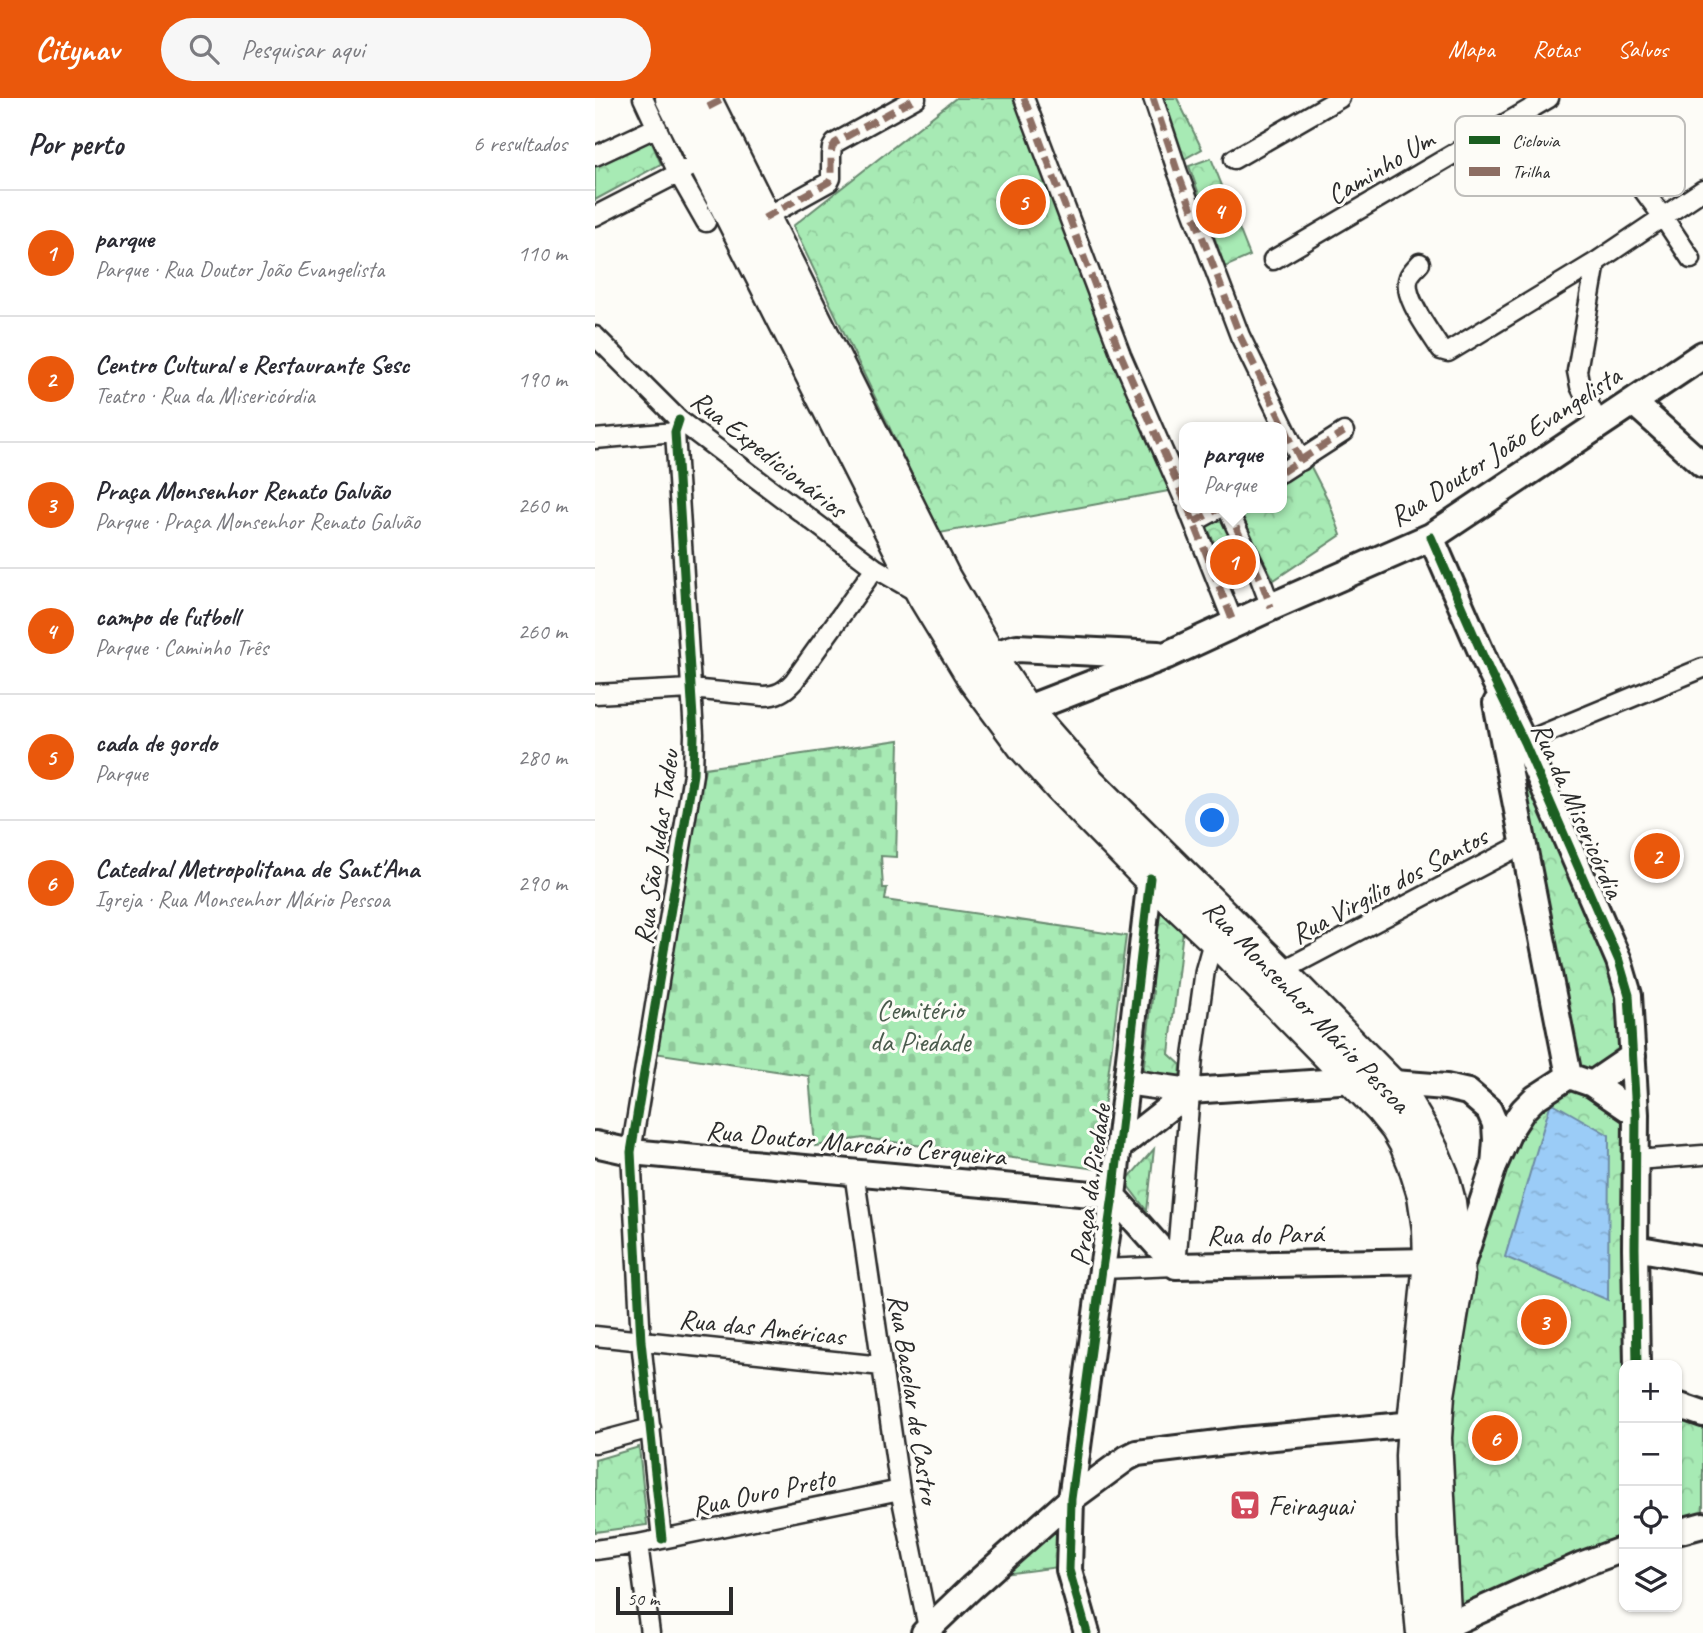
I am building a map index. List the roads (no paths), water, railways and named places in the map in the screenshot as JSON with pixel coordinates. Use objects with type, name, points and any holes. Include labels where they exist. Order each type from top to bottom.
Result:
[{"type":"highway","points":[[692,108],[717,217],[924,596],[983,670]]},
{"type":"highway","points":[[703,161],[764,218],[944,578],[983,670]]},
{"type":"highway","name":"Rua Monsenhor Mário Pessoa","points":[[983,670],[1015,716],[1089,783],[1280,972],[1389,1083],[1421,1129],[1442,1175],[1454,1236],[1458,1275],[1436,1415],[1436,1631]]},
{"type":"highway","name":"Rua Monsenhor Mário Pessoa","points":[[1015,716],[1024,746],[1059,785],[1381,1108],[1406,1144],[1424,1195],[1429,1229],[1430,1261],[1412,1456],[1414,1537],[1436,1631]]},
{"type":"main road","name":"Rua Doutor João Evangelista","points":[[1015,716],[1167,655],[1431,537],[1703,355]]},
{"type":"main road","points":[[983,670],[1003,651],[1017,648],[1167,655]]},
{"type":"street","points":[[643,98],[692,108]]},
{"type":"street","points":[[764,218],[829,182],[832,148],[835,144],[890,104],[916,98]]},
{"type":"street","points":[[1024,98],[1121,355],[1179,488]]},
{"type":"street","points":[[1153,98],[1178,173],[1240,337],[1282,422]]},
{"type":"street","points":[[1234,159],[1340,98]]},
{"type":"street","name":"Caminho Um","points":[[1518,116],[1549,98]]},
{"type":"street","points":[[595,156],[692,108]]},
{"type":"street","name":"Caminho Um","points":[[1273,260],[1455,153]]},
{"type":"street","points":[[595,216],[703,161]]},
{"type":"street","points":[[1420,263],[1409,276],[1409,293],[1441,350],[1446,352],[1596,262],[1703,190]]},
{"type":"street","points":[[1648,196],[1691,259]]},
{"type":"street","points":[[1596,262],[1577,371],[1580,386],[1599,424]]},
{"type":"street","name":"Rua Expedicionários","points":[[595,336],[677,426],[875,568],[924,596]]},
{"type":"street","points":[[1633,401],[1703,465]]},
{"type":"street","points":[[595,439],[677,426]]},
{"type":"street","name":"Rua São Judas Tadeu","points":[[662,1539],[641,1341],[631,1152],[693,774],[694,734],[677,426]]},
{"type":"street","points":[[1287,469],[1344,432]]},
{"type":"street","points":[[1287,433],[1301,461]]},
{"type":"street","points":[[1229,513],[1271,607]]},
{"type":"street","points":[[1191,515],[1234,624]]},
{"type":"street","name":"Rua da Misericórdia","points":[[1431,537],[1619,961],[1629,995],[1636,1114],[1637,1360]]},
{"type":"street","points":[[595,694],[691,689],[774,696],[794,681],[875,568]]},
{"type":"street","points":[[1524,742],[1703,668]]},
{"type":"street","name":"Rua da Misericórdia","points":[[1490,672],[1523,844],[1581,1080]]},
{"type":"street","name":"Rua Virgílio dos Santos","points":[[1280,972],[1523,844]]},
{"type":"street","name":"Praça da Piedade","points":[[1087,1633],[1069,1570],[1071,1499],[1113,1196],[1150,878]]},
{"type":"street","points":[[1176,1266],[1190,1091],[1205,970],[1214,938]]},
{"type":"street","points":[[1458,1275],[1494,1166],[1510,1130],[1523,1110],[1546,1090],[1581,1080],[1633,1056]]},
{"type":"street","points":[[1126,1082],[1190,1091],[1353,1080],[1446,1087],[1468,1092],[1489,1110],[1495,1124],[1494,1166]]},
{"type":"street","points":[[1581,1080],[1636,1114]]},
{"type":"street","points":[[1119,1147],[1190,1091]]},
{"type":"street","name":"Rua Doutor Marcário Cerqueira","points":[[595,1144],[631,1152],[1113,1196]]},
{"type":"street","points":[[1636,1160],[1703,1155]]},
{"type":"street","name":"Rua Bacelar de Castro","points":[[854,1172],[900,1490],[927,1632]]},
{"type":"street","points":[[1113,1196],[1176,1266]]},
{"type":"street","points":[[1635,1248],[1703,1260]]},
{"type":"street","name":"Rua do Pará","points":[[1102,1269],[1430,1261]]},
{"type":"street","name":"Rua das Américas","points":[[595,1336],[882,1366]]},
{"type":"street","points":[[1682,1407],[1703,1414]]},
{"type":"street","points":[[927,1632],[971,1588],[1071,1499],[1137,1453],[1414,1424]]},
{"type":"street","points":[[595,1443],[651,1428]]},
{"type":"street","name":"Rua Ouro Preto","points":[[595,1549],[638,1544],[900,1490]]},
{"type":"street","points":[[1682,1531],[1703,1525]]},
{"type":"street","points":[[638,1544],[650,1633]]},
{"type":"street","points":[[1436,1631],[1583,1564],[1619,1551]]},
{"type":"water","points":[[1551,1102],[1609,1135],[1608,1300],[1505,1257]]},
{"type":"place","name":"cada de gordo","points":[[1023,202]]},
{"type":"place","name":"campo de futboll","points":[[1219,211]]},
{"type":"place","name":"parque","points":[[1233,562]]},
{"type":"place","name":"Centro Cultural e Restaurante Sesc","points":[[1657,856]]},
{"type":"place","name":"Praça Monsenhor Renato Galvão","points":[[1544,1322]]},
{"type":"place","name":"Catedral Metropolitana de Sant'Ana","points":[[1495,1438]]},
{"type":"place","name":"Feiraguai","points":[[1245,1505]]},
{"type":"park label","name":"Cemitério da Piedade","points":[[920,1025]]}]
